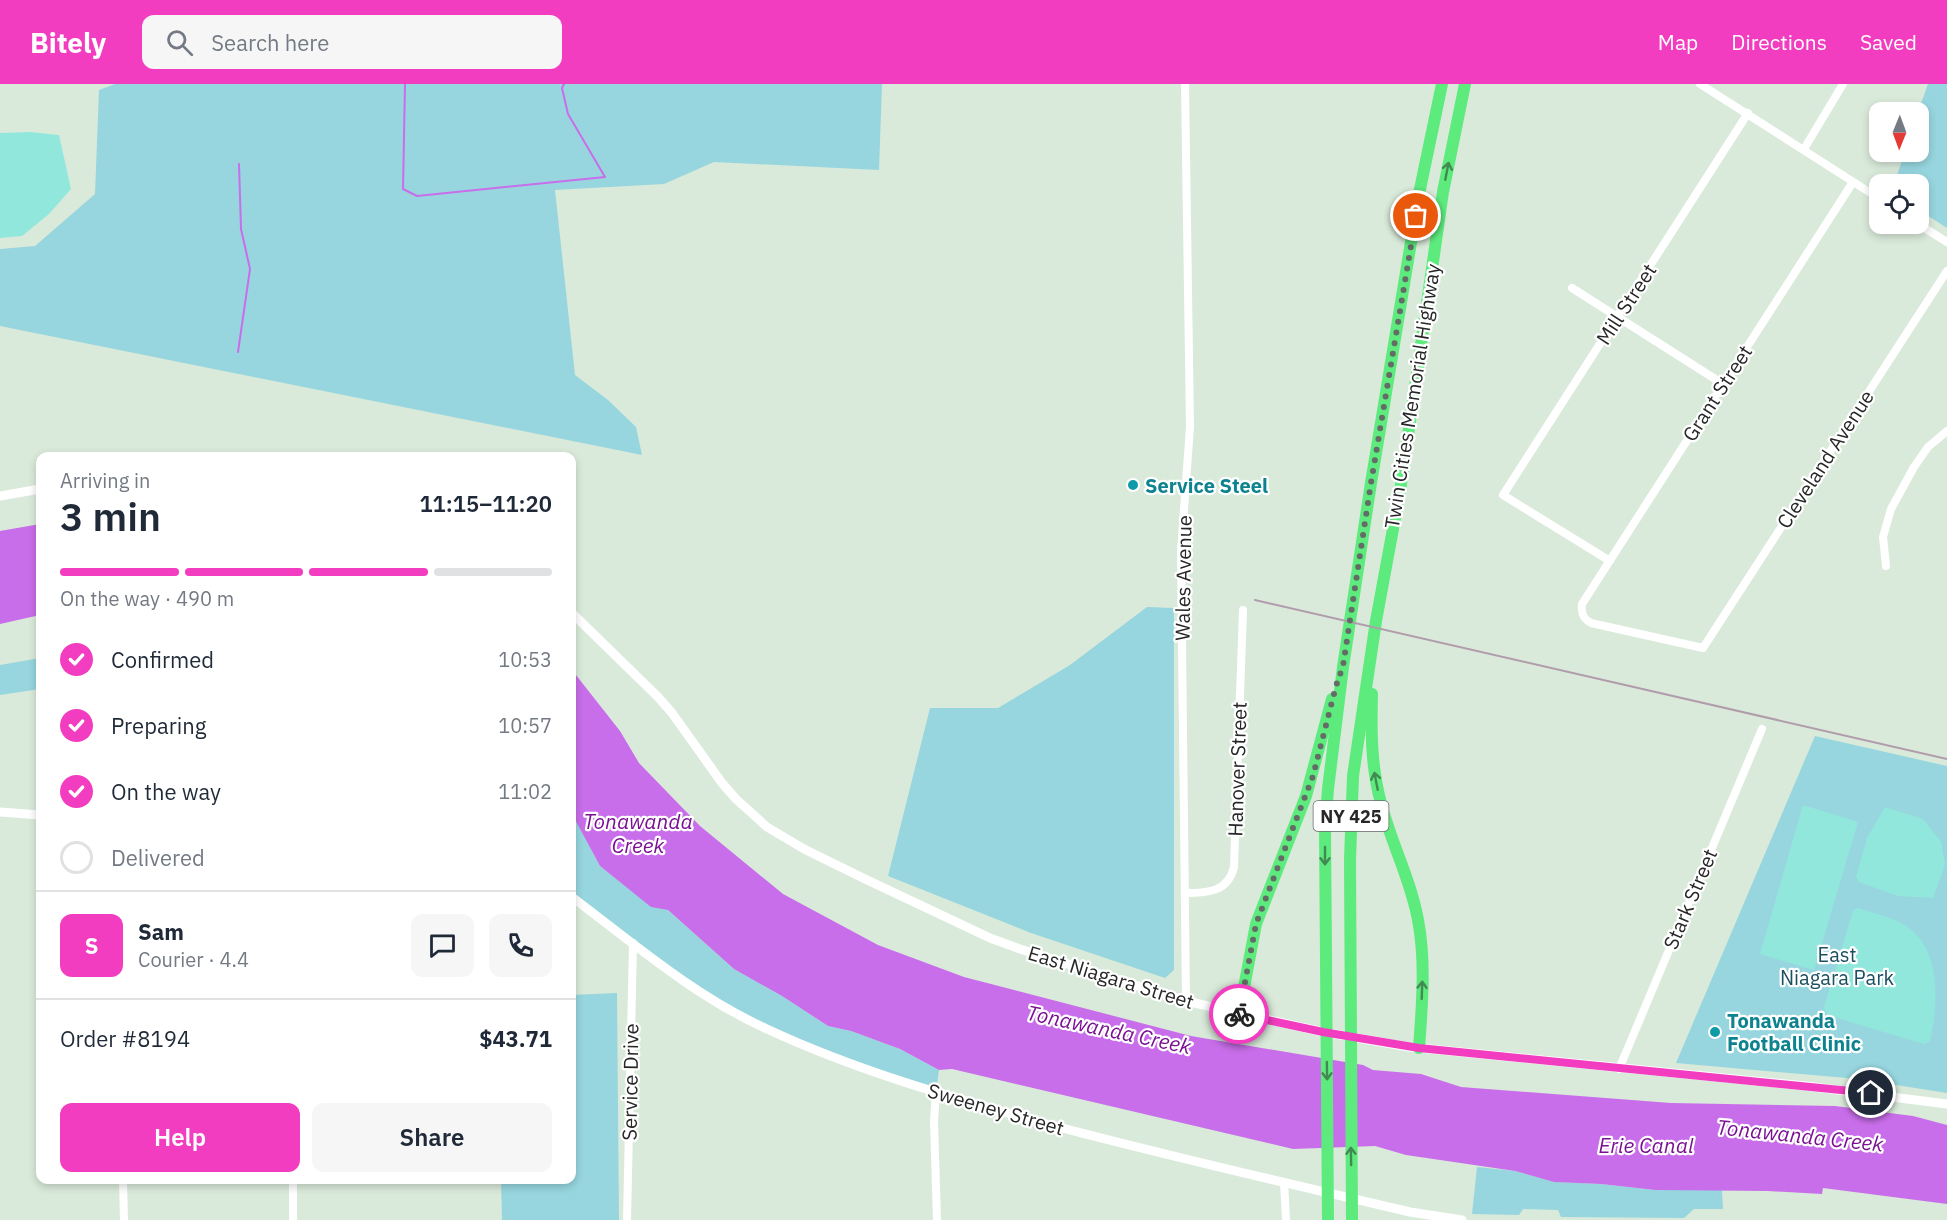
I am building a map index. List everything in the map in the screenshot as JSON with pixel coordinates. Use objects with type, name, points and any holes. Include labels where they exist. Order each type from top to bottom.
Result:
[{"type":"main road","name":"Twin Cities Memorial Highway","points":[[1328,1215],[1325,828],[1328,789],[1353,596],[1419,194],[1442,84]]},
{"type":"main road","name":"Twin Cities Memorial Highway","points":[[1372,658],[1379,602],[1400,491],[1443,192],[1466,84]]},
{"type":"main road","name":"NY 425","points":[[1352,1217],[1350,860],[1353,776],[1372,658]]},
{"type":"main road","points":[[1372,658],[1371,730],[1376,781],[1390,834],[1413,897],[1422,942],[1423,973],[1419,1048]]},
{"type":"main road","points":[[1239,1014],[1256,924],[1313,776],[1343,666]]},
{"type":"street","name":"Wales Avenue","points":[[1185,84],[1190,427],[1181,551],[1186,1001]]},
{"type":"street","points":[[1700,84],[1869,192]]},
{"type":"street","points":[[1804,149],[1843,84]]},
{"type":"street","name":"Mill Street","points":[[1610,561],[1503,495],[1748,113]]},
{"type":"street","name":"Grant Street","points":[[1582,604],[1853,182]]},
{"type":"street","points":[[1929,231],[1947,242]]},
{"type":"street","name":"Cleveland Avenue","points":[[1582,604],[1582,616],[1591,624],[1703,648],[1947,271]]},
{"type":"street","points":[[1572,288],[1723,384]]},
{"type":"street","points":[[1886,566],[1883,537],[1891,509],[1928,447],[1947,431]]},
{"type":"street","points":[[0,496],[36,490]]},
{"type":"street","name":"Hanover Street","points":[[1185,892],[1210,891],[1221,887],[1227,883],[1234,867],[1243,610]]},
{"type":"street","name":"East Niagara Street","points":[[576,617],[658,697],[736,799],[776,833],[804,849],[990,938],[1095,974],[1186,1001],[1323,1032],[1419,1048],[1816,1087],[1947,1104]]},
{"type":"street","name":"Stark Street","points":[[1619,1069],[1762,729]]},
{"type":"street","points":[[0,812],[36,815]]},
{"type":"street","name":"Sweeney Street","points":[[576,900],[714,1000],[766,1029],[838,1059],[936,1092],[1095,1136],[1410,1212],[1462,1220]]},
{"type":"street","name":"Service Drive","points":[[627,1220],[633,943]]},
{"type":"street","points":[[936,1092],[934,1120],[937,1220]]},
{"type":"street","points":[[1284,1182],[1286,1220]]},
{"type":"street","points":[[123,1184],[124,1220]]},
{"type":"street","points":[[293,1184],[293,1220]]},
{"type":"green space","points":[[115,84],[882,84],[879,170],[714,162],[664,184],[555,190],[575,375],[608,400],[636,427],[642,455],[0,326],[0,249],[35,246],[95,194],[99,90]]},
{"type":"green space","points":[[1928,84],[1947,84],[1947,228],[1929,216],[1929,174],[1897,174],[1902,162],[1929,162],[1929,102],[1922,102]]},
{"type":"green space","points":[[30,132],[59,135],[71,189],[49,214],[22,236],[0,238],[0,133]]},
{"type":"green space","points":[[1147,607],[1174,608],[1174,970],[1165,978],[1031,933],[888,876],[930,708],[998,708],[1070,665]]},
{"type":"green space","points":[[36,659],[36,690],[0,695],[0,665]]},
{"type":"green space","name":"East Niagara Park","points":[[1815,736],[1947,766],[1947,1093],[1858,1079],[1676,1063]]},
{"type":"green space","points":[[1803,805],[1858,822],[1814,970],[1760,954]]},
{"type":"green space","points":[[1885,807],[1923,819],[1941,842],[1945,864],[1933,898],[1898,896],[1859,882],[1856,877],[1867,838]]},
{"type":"green space","points":[[576,821],[600,866],[651,906],[668,910],[734,969],[782,996],[828,1026],[851,1031],[900,1049],[939,1070],[936,1092],[766,1029],[647,954],[576,900]]},
{"type":"green space","points":[[1858,908],[1906,926],[1918,936],[1926,949],[1932,963],[1935,995],[1930,1041],[1924,1044],[1827,1015],[1824,1007],[1853,911]]},
{"type":"green space","points":[[617,993],[619,1220],[502,1220],[501,1184],[576,1184],[576,995]]},
{"type":"green space","points":[[1477,1167],[1515,1171],[1555,1182],[1655,1190],[1722,1190],[1723,1209],[1694,1209],[1684,1218],[1561,1217],[1558,1210],[1523,1209],[1519,1215],[1472,1214]]},
{"type":"water","points":[[36,525],[36,616],[0,624],[0,531]]},
{"type":"water","name":"Tonawanda Creek","points":[[576,675],[620,731],[639,763],[700,826],[783,894],[878,945],[964,977],[1191,1036],[1363,1065],[1373,1070],[1421,1074],[1461,1087],[1671,1103],[1835,1106],[1913,1116],[1947,1125],[1947,1204],[1823,1188],[1822,1194],[1655,1190],[1554,1182],[1515,1171],[1406,1155],[1375,1146],[1293,1149],[952,1069],[939,1070],[900,1049],[851,1031],[828,1026],[782,996],[734,969],[668,910],[651,907],[600,866],[576,821]]},
{"type":"waterway","points":[[405,84],[403,189],[417,196],[605,177],[568,114],[562,88],[564,84]]},
{"type":"waterway","points":[[238,352],[250,269],[241,229],[239,164]]},
{"type":"railway","points":[[1255,600],[1947,759]]},
{"type":"way so far","points":[[1239,1014],[1256,924],[1313,776],[1343,666],[1416,216]]},
{"type":"place","name":"Service Steel","points":[[1133,485]]},
{"type":"place","name":"Tonawanda Football Clinic","points":[[1715,1032]]},
{"type":"route","points":[[1239,1014],[1323,1032],[1419,1048],[1871,1093]]},
{"type":"water label","name":"Erie Canal","points":[[1646,1145]]}]
